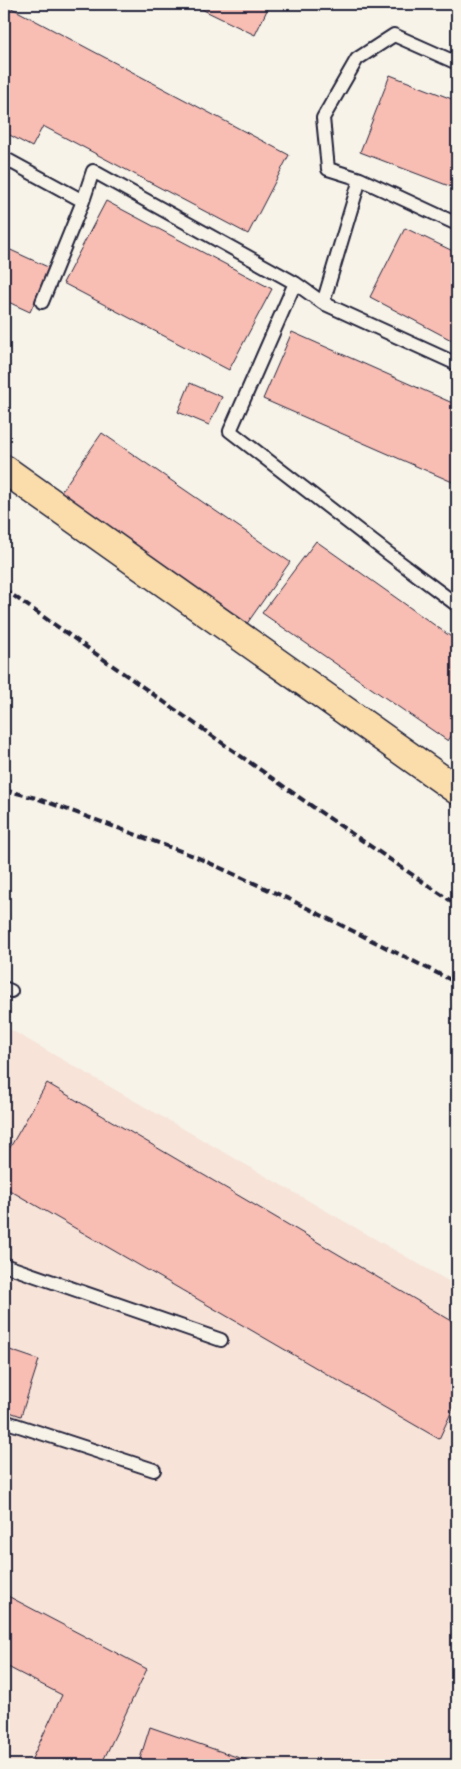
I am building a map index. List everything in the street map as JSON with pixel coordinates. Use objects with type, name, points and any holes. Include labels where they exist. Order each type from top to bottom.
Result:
[{"type":"main road","points":[[4,469],[457,790]]},
{"type":"lane","points":[[457,63],[394,35],[357,58],[323,118],[328,169],[360,178],[457,224]]},
{"type":"lane","points":[[4,158],[83,201]]},
{"type":"lane","points":[[42,302],[83,201],[93,171],[295,283],[323,303],[457,364]]},
{"type":"lane","points":[[323,303],[360,178]]},
{"type":"lane","points":[[295,283],[230,431],[457,605]]},
{"type":"lane","points":[[4,1265],[221,1340]]},
{"type":"lane","points":[[4,1421],[154,1470]]},
{"type":"shaded area","points":[[4,1026],[457,1286],[457,1765],[4,1765]]},
{"type":"building","points":[[4,4],[289,155],[248,234],[43,126],[32,147],[4,132]]},
{"type":"building","points":[[191,4],[270,4],[255,35]]},
{"type":"building","points":[[390,75],[457,101],[457,189],[360,152]]},
{"type":"building","points":[[106,201],[272,289],[229,370],[63,283]]},
{"type":"building","points":[[405,228],[457,253],[457,343],[370,297]]},
{"type":"building","points":[[4,247],[50,268],[30,312],[4,300]]},
{"type":"building","points":[[292,332],[457,405],[457,484],[263,399]]},
{"type":"building","points":[[190,383],[222,397],[209,425],[178,412]]},
{"type":"building","points":[[102,433],[290,562],[246,625],[58,496]]},
{"type":"building","points":[[316,541],[457,641],[457,727],[448,741],[262,613]]},
{"type":"building","points":[[47,1083],[457,1324],[457,1400],[439,1439],[4,1187],[4,1158]]},
{"type":"building","points":[[4,1348],[39,1360],[21,1416],[4,1410]]},
{"type":"building","points":[[4,1594],[147,1669],[101,1765],[29,1765],[62,1695],[4,1665]]},
{"type":"building","points":[[150,1727],[251,1762],[250,1765],[138,1765]]},
{"type":"railway","points":[[4,589],[313,807],[457,905]]},
{"type":"railway","points":[[4,790],[36,798],[194,856],[289,899],[457,983]]}]
